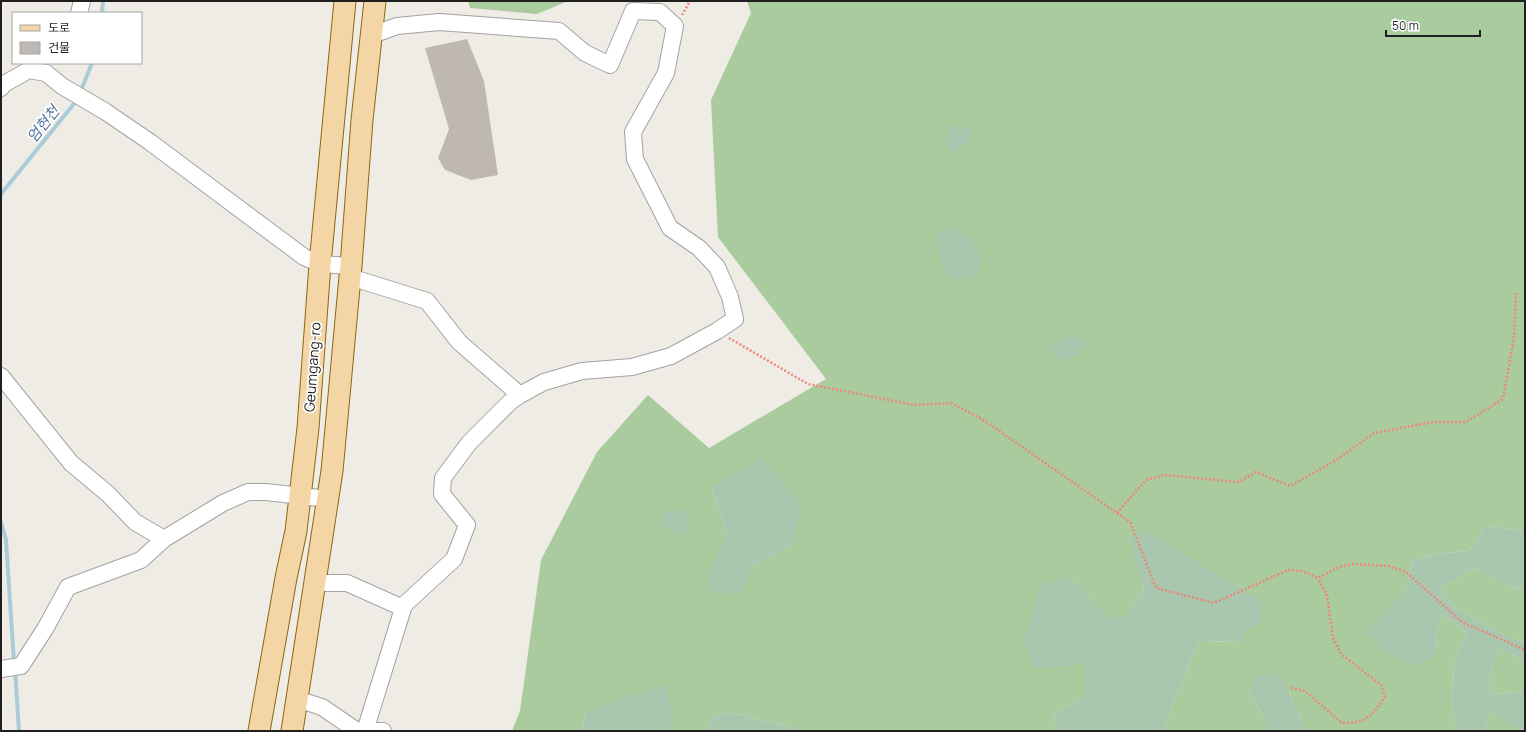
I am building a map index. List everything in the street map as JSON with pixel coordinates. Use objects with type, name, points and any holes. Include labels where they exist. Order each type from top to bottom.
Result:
[{"type":"main road","name":"Geumgang-ro","points":[[260,731],[286,578],[296,530],[308,428],[320,264],[345,1]]},
{"type":"main road","name":"Geumgang-ro","points":[[292,731],[335,448],[351,272],[362,120],[375,1]]},
{"type":"street","points":[[79,12],[82,1]]},
{"type":"street","points":[[365,731],[404,605],[454,560],[467,526],[442,494],[443,478],[470,443],[510,402],[544,382],[582,371],[632,367],[671,356],[717,331],[735,319],[730,297],[717,267],[699,248],[670,228],[635,159],[633,132],[666,73],[675,26],[660,12],[633,11],[610,65],[585,53],[559,31],[439,22],[397,26],[372,35]]},
{"type":"street","points":[[1,88],[4,84],[29,70],[50,68],[62,86],[106,112],[150,142],[304,257],[320,264],[351,272],[427,301],[459,342],[520,395]]},
{"type":"street","points":[[1,376],[71,463],[108,494],[135,522],[164,539]]},
{"type":"street","points":[[2,668],[21,666],[45,629],[68,587],[141,560],[164,539],[223,503],[248,492],[266,492],[328,499]]},
{"type":"street","points":[[314,583],[347,583],[403,608]]},
{"type":"street","points":[[297,699],[322,707],[357,731]]},
{"type":"street","points":[[377,731],[383,731]]},
{"type":"path","points":[[1117,514],[1146,480],[1165,475],[1239,482],[1256,472],[1290,486],[1335,461],[1374,433],[1434,422],[1466,422],[1503,399],[1514,337],[1516,293]]},
{"type":"path","points":[[717,331],[808,384],[914,405],[951,403],[982,419],[1130,522],[1156,588],[1214,603],[1288,570],[1302,571],[1318,578],[1327,596],[1333,638],[1341,654],[1381,686],[1384,696],[1379,706],[1367,719],[1356,723],[1342,723],[1305,691],[1291,688]]},
{"type":"path","points":[[1318,578],[1339,567],[1353,564],[1389,566],[1406,572],[1462,622],[1525,650]]},
{"type":"green space","points":[[468,1],[568,1],[537,14],[470,8]]},
{"type":"green space","points":[[747,1],[1525,1],[1525,531],[1485,526],[1469,551],[1433,554],[1412,561],[1406,590],[1367,633],[1436,654],[1437,631],[1443,615],[1466,631],[1455,661],[1451,700],[1457,729],[1460,731],[1307,731],[1281,676],[1249,690],[1266,722],[1266,731],[1167,731],[1165,724],[1199,641],[1243,642],[1130,537],[1144,590],[1124,618],[1109,618],[1071,578],[1085,663],[1085,695],[1053,715],[1058,731],[798,731],[799,729],[727,712],[711,718],[708,731],[667,731],[673,724],[585,714],[583,731],[512,731],[520,711],[541,560],[597,452],[648,395],[709,448],[826,379],[718,237],[711,100],[751,13]],"holes":[[[711,487],[793,545],[753,565],[740,594],[709,574],[727,534]]]},
{"type":"green space","points":[[950,125],[974,129],[968,143],[953,153],[945,144]]},
{"type":"green space","points":[[940,229],[957,229],[970,239],[981,257],[978,276],[955,280],[943,271],[937,237]]},
{"type":"green space","points":[[1077,334],[1088,345],[1072,359],[1057,359],[1049,349],[1058,340]]},
{"type":"green space","points":[[762,458],[801,505],[793,545],[753,565],[741,594],[710,592],[709,573],[727,534],[711,487]]},
{"type":"green space","points":[[690,510],[687,532],[678,534],[660,525],[664,512]]},
{"type":"green space","points":[[1485,526],[1525,531],[1525,585],[1516,589],[1474,568],[1439,589],[1455,608],[1508,637],[1525,643],[1525,661],[1500,649],[1489,678],[1492,694],[1525,691],[1525,731],[1517,728],[1491,711],[1484,731],[1460,731],[1457,729],[1451,700],[1455,661],[1466,631],[1443,615],[1437,631],[1436,654],[1414,666],[1386,652],[1366,633],[1406,590],[1412,561],[1433,554],[1469,551]]},
{"type":"green space","points":[[1146,531],[1262,602],[1261,624],[1245,630],[1243,642],[1199,641],[1165,724],[1167,731],[1058,731],[1053,715],[1085,695],[1085,664],[1035,669],[1024,640],[1041,584],[1071,578],[1109,618],[1124,618],[1144,590],[1129,537]]},
{"type":"green space","points":[[1474,568],[1516,589],[1525,585],[1525,643],[1508,637],[1455,608],[1439,589]]},
{"type":"green space","points":[[1500,649],[1525,661],[1525,691],[1492,694],[1489,678]]},
{"type":"green space","points":[[1265,673],[1281,676],[1307,731],[1266,731],[1266,722],[1249,690],[1254,679]]},
{"type":"green space","points":[[667,684],[673,724],[667,731],[583,731],[585,714],[615,701]]},
{"type":"green space","points":[[1491,711],[1523,731],[1484,731]]},
{"type":"green space","points":[[727,712],[799,729],[798,731],[708,731],[711,718]]},
{"type":"building","points":[[467,39],[484,81],[498,175],[471,180],[445,170],[438,158],[449,129],[425,48]]},
{"type":"waterway","name":"엄현천","points":[[102,12],[103,1]]},
{"type":"waterway","name":"엄현천","points":[[80,93],[92,64]]},
{"type":"waterway","name":"엄현천","points":[[1,194],[77,100]]},
{"type":"waterway","name":"엄현천","points":[[1,522],[6,540],[14,663]]},
{"type":"waterway","name":"엄현천","points":[[15,670],[19,731]]}]
